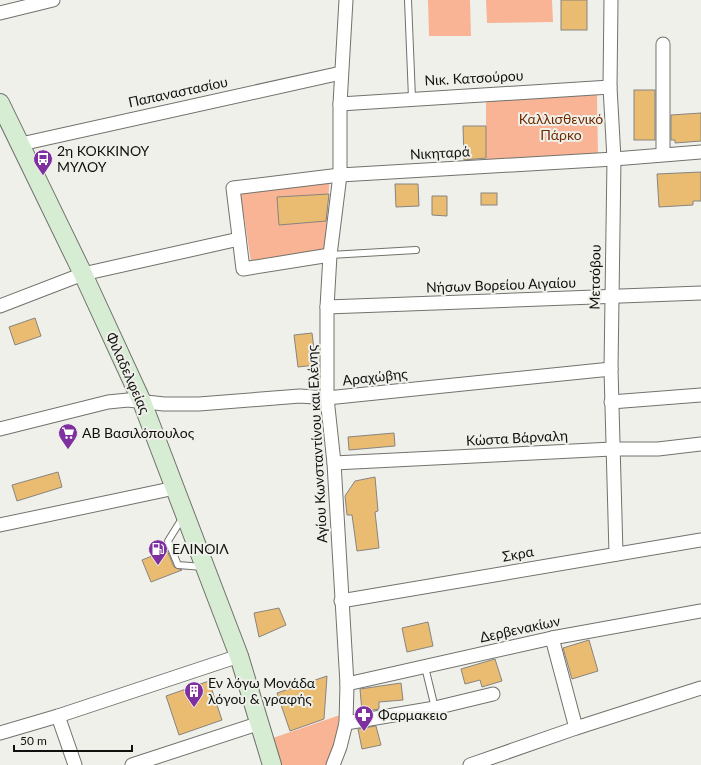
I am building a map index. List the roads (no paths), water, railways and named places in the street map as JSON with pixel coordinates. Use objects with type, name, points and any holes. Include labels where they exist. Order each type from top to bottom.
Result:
[{"type":"main road","name":"Φιλαδελφείας","points":[[0,103],[83,274],[142,402],[239,656],[272,765]]},
{"type":"street","points":[[0,12],[53,0]]},
{"type":"street","name":"Αγίου Κωνσταντίνου και Ελένης","points":[[333,765],[340,747],[346,723],[347,684],[334,463],[327,398],[327,307],[330,255],[340,175],[341,73],[346,0]]},
{"type":"street","name":"Μετσόβου","points":[[611,0],[610,87],[614,159],[611,296],[611,402],[616,554]]},
{"type":"street","points":[[663,44],[663,154]]},
{"type":"street","name":"Παπαναστασίου","points":[[21,144],[341,73]]},
{"type":"street","name":"Νικ. Κατσούρου","points":[[340,104],[412,98],[610,87]]},
{"type":"street","name":"Νικηταρά","points":[[330,255],[243,269],[233,188],[340,175],[614,159],[701,152]]},
{"type":"street","points":[[0,306],[83,274],[239,239]]},
{"type":"street","name":"Νήσων Βορείου Αιγαίου","points":[[327,307],[701,293]]},
{"type":"street","name":"Αραχώβης","points":[[0,429],[108,402],[128,400],[142,402],[199,404],[300,396],[327,398],[611,369]]},
{"type":"street","points":[[611,402],[701,395]]},
{"type":"street","name":"Κώστα Βάρναλη","points":[[334,463],[612,449],[658,449],[701,444]]},
{"type":"street","points":[[0,525],[175,488]]},
{"type":"street","name":"Σκρα","points":[[341,601],[701,540]]},
{"type":"street","name":"Δερβενακίων","points":[[347,684],[552,638],[701,611]]},
{"type":"street","points":[[552,638],[576,728]]},
{"type":"street","points":[[0,733],[58,716],[239,656]]},
{"type":"street","points":[[470,765],[576,728],[701,688]]},
{"type":"street","points":[[346,723],[435,708],[493,694]]},
{"type":"street","points":[[58,716],[75,765]]},
{"type":"street","points":[[132,765],[260,724]]},
{"type":"lane","points":[[408,0],[412,98]]},
{"type":"lane","points":[[330,255],[416,250]]},
{"type":"lane","points":[[185,514],[168,541],[178,565],[206,568]]},
{"type":"lane","points":[[425,667],[435,708]]},
{"type":"place","name":"2η ΚΟΚΚΙΝΟΥ ΜΥΛΟΥ","points":[[43,176]]},
{"type":"place","name":"ΑΒ Βασιλόπουλος","points":[[68,450]]},
{"type":"place","name":"ΕΛΙΝΟΙΛ","points":[[158,566]]},
{"type":"place","name":"Εν λόγω Μονάδα λόγου & γραφής","points":[[194,708]]},
{"type":"place","name":"Φαρμακειο","points":[[364,732]]},
{"type":"park label","name":"Καλλισθενικό Πάρκο","points":[[561,128]]}]
